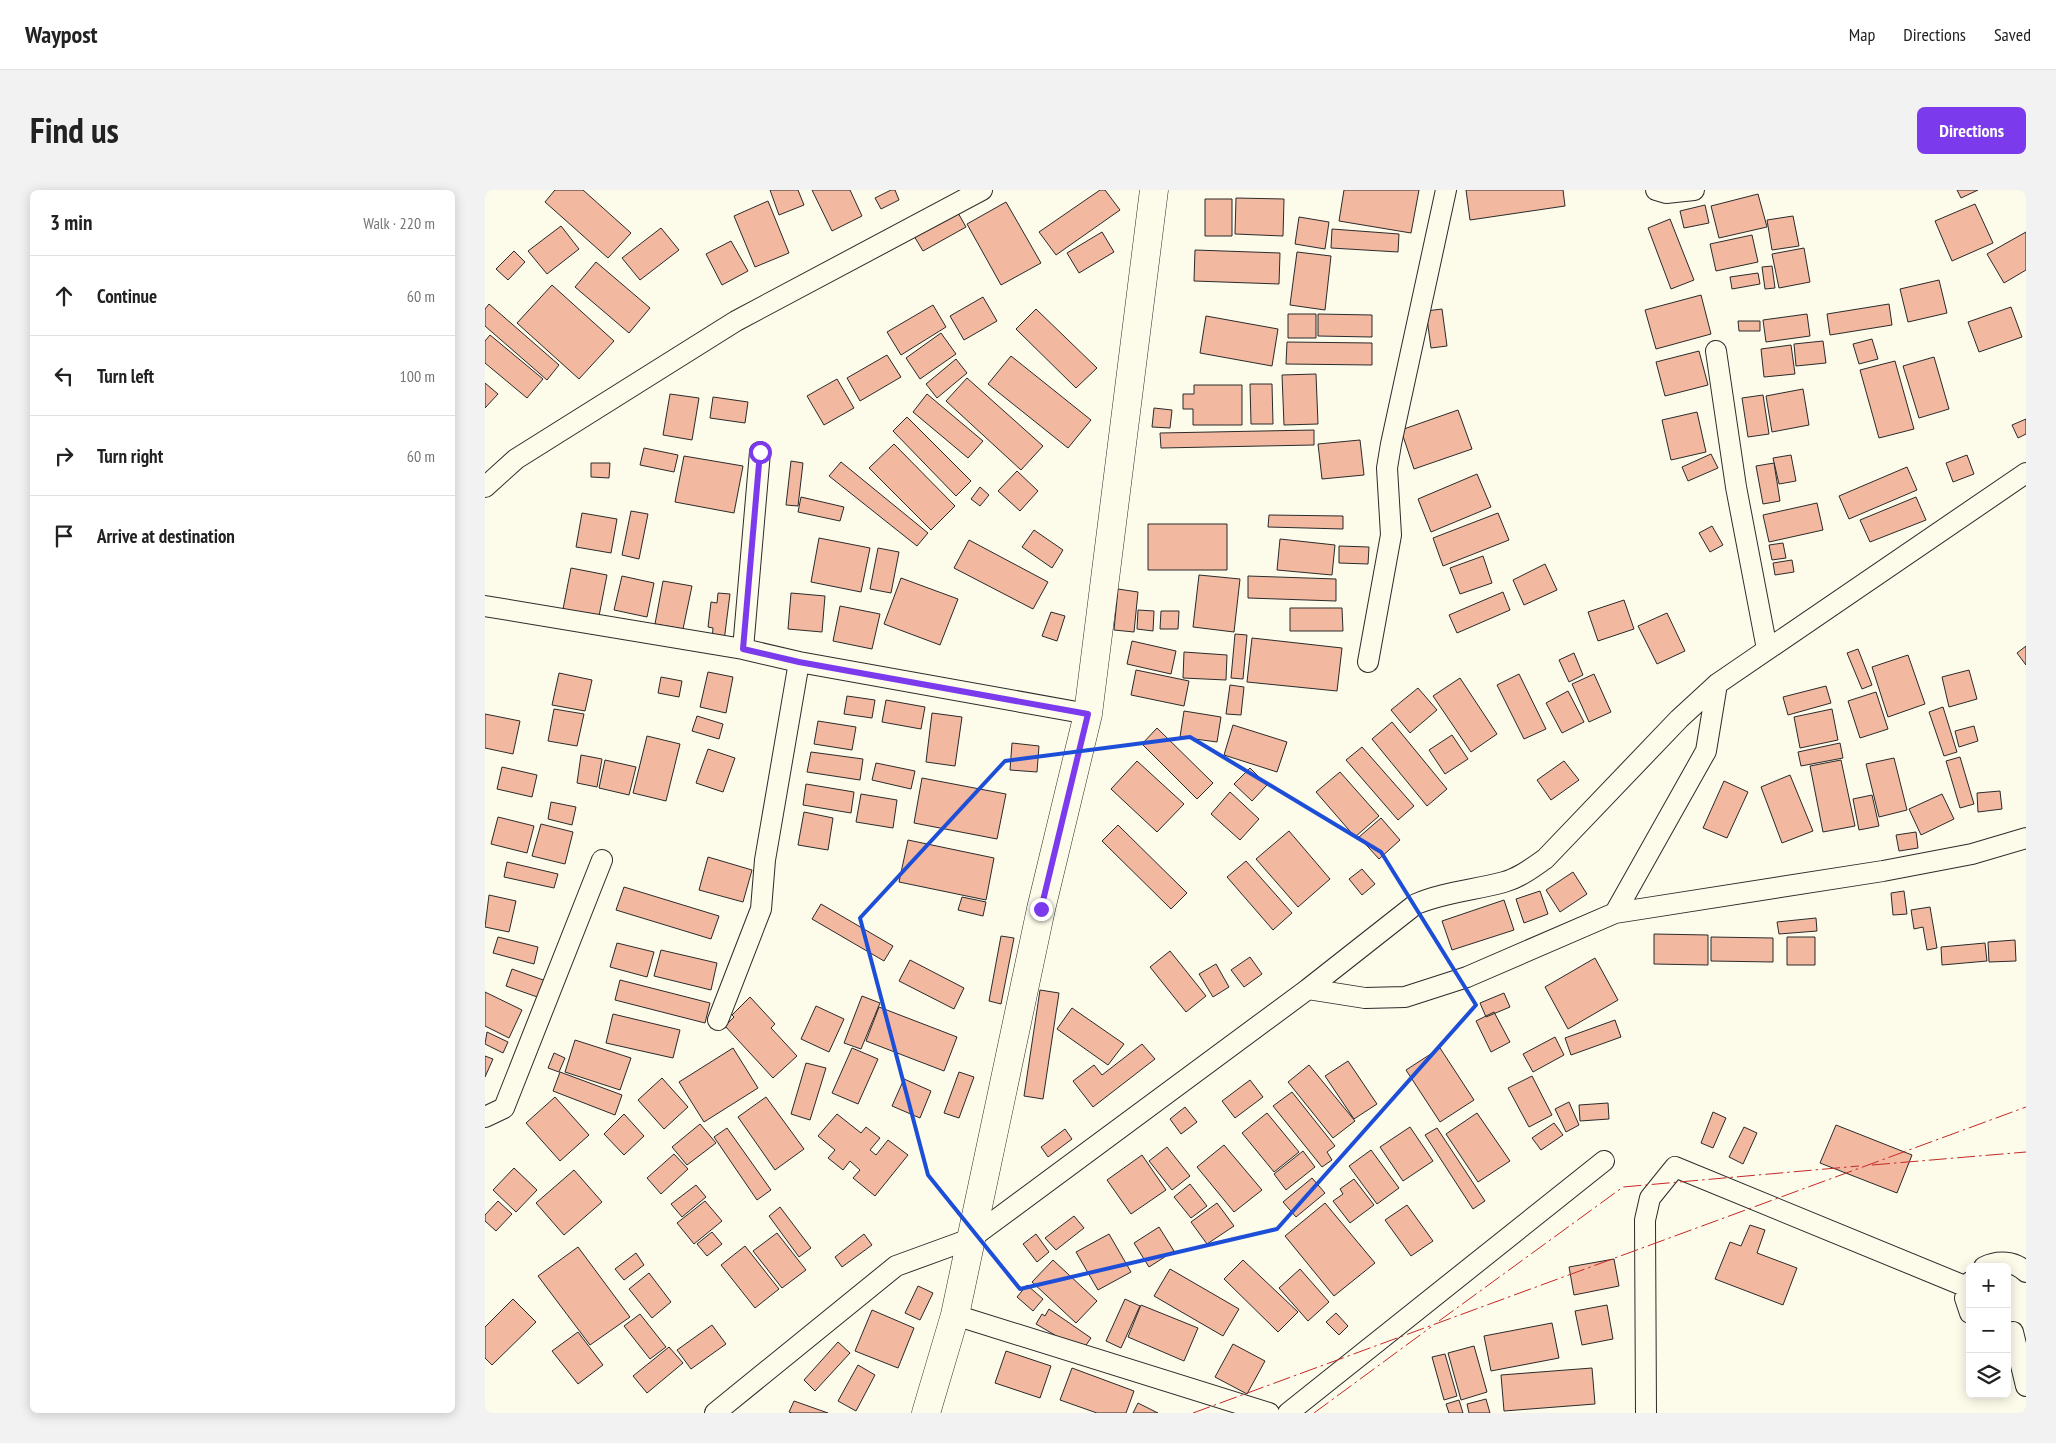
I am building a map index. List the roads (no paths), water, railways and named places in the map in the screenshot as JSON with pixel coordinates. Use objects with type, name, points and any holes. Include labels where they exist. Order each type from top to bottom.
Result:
[{"type":"main road","points":[[926,1413],[955,1315],[1041,909],[1088,714],[1154,190]]},
{"type":"street","points":[[485,487],[517,459],[736,321],[982,190]]},
{"type":"street","points":[[1368,662],[1391,535],[1387,468],[1446,190]]},
{"type":"street","points":[[1656,190],[1666,193],[1694,190]]},
{"type":"street","points":[[1716,350],[1736,487],[1767,649]]},
{"type":"street","points":[[743,649],[760,452]]},
{"type":"street","points":[[715,1413],[896,1266],[970,1239],[1307,989],[1416,904],[1433,897],[1505,882],[1525,873],[1545,859],[1679,719],[1717,684],[2026,473]]},
{"type":"street","points":[[485,606],[743,649],[799,662],[1088,714]]},
{"type":"street","points":[[718,1020],[761,909],[765,860],[799,662]]},
{"type":"street","points":[[1615,913],[1706,751],[1717,684]]},
{"type":"street","points":[[1307,989],[1365,998],[1405,997],[1467,977],[1615,913],[1883,871],[1972,854],[2026,838]]},
{"type":"street","points":[[485,1117],[504,1108],[602,860]]},
{"type":"street","points":[[1288,1413],[1604,1161]]},
{"type":"street","points":[[1646,1413],[1645,1220],[1650,1198],[1675,1167],[1966,1284]]},
{"type":"street","points":[[2011,1264],[2026,1272]]},
{"type":"street","points":[[955,1315],[1269,1413]]},
{"type":"street","points":[[2015,1329],[2026,1386]]}]
